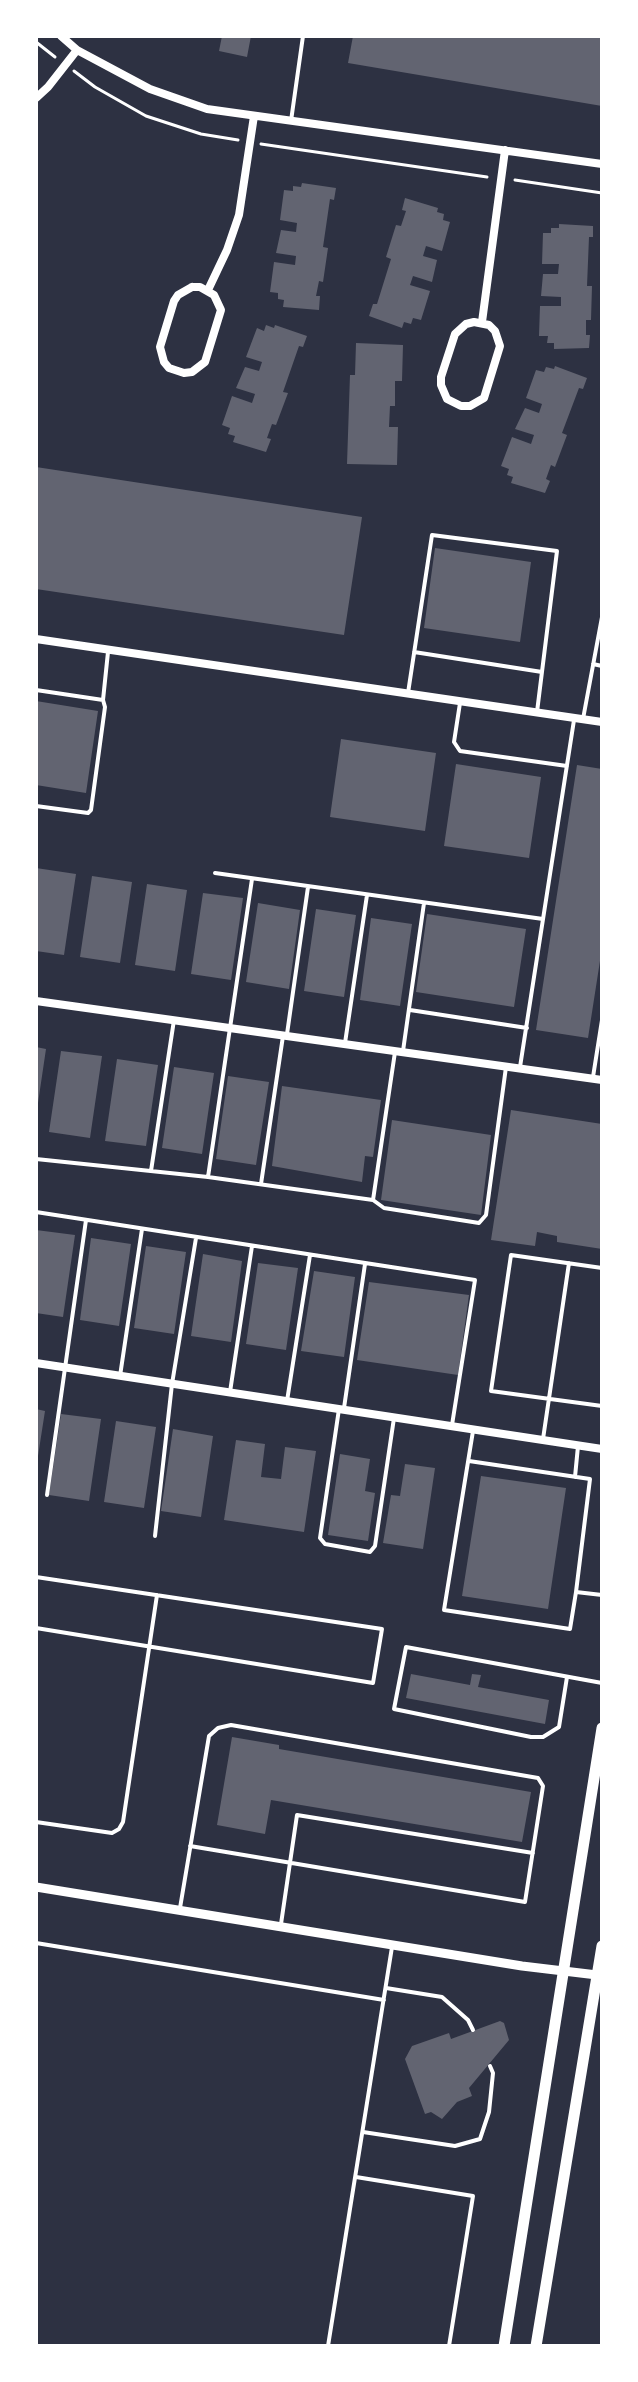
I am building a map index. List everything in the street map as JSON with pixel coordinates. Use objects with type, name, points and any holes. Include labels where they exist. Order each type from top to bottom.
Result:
[{"type":"main road","points":[[504,2346],[602,1728]]},
{"type":"main road","points":[[536,2346],[600,1975],[602,1946]]},
{"type":"street","points":[[61,36],[77,50],[150,89],[207,109],[602,164]]},
{"type":"street","points":[[36,98],[77,50]]},
{"type":"street","points":[[208,290],[239,215],[254,116]]},
{"type":"street","points":[[482,322],[505,150]]},
{"type":"street","points":[[192,287],[208,290],[221,310],[205,362],[192,372],[176,372],[164,362],[160,347],[174,301],[192,287]]},
{"type":"street","points":[[482,322],[495,331],[500,346],[484,398],[470,406],[461,406],[447,399],[441,377],[455,334],[466,324],[482,322]]},
{"type":"street","points":[[36,639],[602,722]]},
{"type":"street","points":[[36,1001],[597,1079]]},
{"type":"street","points":[[36,1363],[602,1449]]},
{"type":"street","points":[[36,1887],[600,1975]]},
{"type":"lane","points":[[291,121],[303,36]]},
{"type":"lane","points":[[408,693],[432,535],[557,551],[537,712]]},
{"type":"lane","points":[[520,1069],[567,766],[602,617]]},
{"type":"lane","points":[[36,806],[88,813],[91,810],[105,707],[108,649]]},
{"type":"lane","points":[[414,652],[542,672]]},
{"type":"lane","points":[[593,664],[602,666]]},
{"type":"lane","points":[[36,690],[103,700]]},
{"type":"lane","points":[[460,701],[454,742],[460,751],[567,766]]},
{"type":"lane","points":[[215,873],[543,919]]},
{"type":"lane","points":[[208,1177],[252,879]]},
{"type":"lane","points":[[261,1185],[308,887]]},
{"type":"lane","points":[[345,1044],[367,895]]},
{"type":"lane","points":[[373,1200],[409,1010],[424,903]]},
{"type":"lane","points":[[409,1010],[527,1028]]},
{"type":"lane","points":[[151,1171],[174,1020]]},
{"type":"lane","points":[[597,1079],[602,1020]]},
{"type":"lane","points":[[36,1159],[208,1177],[373,1200],[384,1208],[479,1223],[486,1215],[506,1067]]},
{"type":"lane","points":[[36,1212],[475,1280],[452,1427]]},
{"type":"lane","points":[[47,1495],[86,1220]]},
{"type":"lane","points":[[120,1376],[142,1229]]},
{"type":"lane","points":[[155,1536],[172,1384],[196,1237]]},
{"type":"lane","points":[[230,1392],[252,1246]]},
{"type":"lane","points":[[287,1401],[310,1255]]},
{"type":"lane","points":[[602,1268],[511,1255],[491,1391],[602,1406]]},
{"type":"lane","points":[[543,1441],[569,1263]]},
{"type":"lane","points":[[365,1264],[320,1538],[325,1544],[370,1552],[375,1546],[394,1418]]},
{"type":"lane","points":[[468,1461],[590,1479],[570,1629],[444,1610],[468,1461],[473,1430]]},
{"type":"lane","points":[[575,1477],[578,1446]]},
{"type":"lane","points":[[36,1577],[382,1629],[373,1683],[36,1628]]},
{"type":"lane","points":[[576,1592],[602,1595]]},
{"type":"lane","points":[[36,1822],[112,1833],[119,1829],[125,1812],[157,1595]]},
{"type":"lane","points":[[567,1677],[559,1727],[543,1737],[394,1709],[406,1647],[602,1683]]},
{"type":"lane","points":[[179,1910],[190,1846],[209,1736],[218,1728],[231,1725],[538,1778],[543,1786],[525,1902],[190,1846]]},
{"type":"lane","points":[[281,1927],[297,1815],[533,1853]]},
{"type":"lane","points":[[36,1943],[384,2000]]},
{"type":"lane","points":[[328,2346],[393,1945]]},
{"type":"lane","points":[[386,1988],[442,1997],[468,2020],[473,2030]]},
{"type":"lane","points":[[363,2132],[455,2146],[480,2139],[489,2112],[493,2073],[490,2066]]},
{"type":"lane","points":[[356,2177],[473,2196],[449,2346]]},
{"type":"path","points":[[36,42],[95,87],[146,116],[201,134],[602,193]]},
{"type":"building","points":[[222,36],[251,36],[247,57],[219,51]]},
{"type":"building","points":[[353,36],[602,36],[602,106],[348,63]]},
{"type":"building","points":[[302,183],[336,188],[334,200],[330,199],[323,247],[328,248],[323,282],[319,281],[316,296],[320,296],[319,310],[283,307],[284,300],[278,299],[278,293],[270,292],[274,262],[295,265],[296,256],[276,253],[281,230],[296,232],[297,223],[280,220],[284,190],[293,191],[293,186],[301,187]]},
{"type":"building","points":[[405,198],[438,208],[437,212],[444,214],[443,220],[450,222],[442,251],[426,246],[423,256],[437,260],[432,282],[413,276],[410,285],[430,291],[421,320],[413,318],[411,324],[404,322],[402,328],[369,316],[373,304],[377,304],[391,259],[386,257],[396,225],[401,226],[406,211],[402,210]]},
{"type":"building","points":[[559,224],[593,226],[593,237],[589,237],[587,286],[592,286],[591,320],[586,320],[589,348],[554,349],[554,343],[547,343],[548,336],[539,336],[540,306],[561,306],[561,297],[541,296],[543,274],[558,274],[559,264],[542,264],[543,233],[551,233],[551,228],[559,228]]},
{"type":"building","points":[[266,325],[307,336],[303,347],[299,346],[283,392],[288,393],[276,425],[272,424],[266,452],[233,442],[235,436],[228,434],[230,428],[222,425],[232,396],[252,403],[255,394],[236,388],[245,367],[259,371],[262,362],[246,357],[257,328],[264,331]]},
{"type":"building","points":[[356,343],[403,345],[402,381],[395,381],[395,406],[390,406],[389,427],[398,427],[397,465],[347,464],[350,375],[355,375]]},
{"type":"building","points":[[555,366],[587,378],[583,389],[579,388],[562,433],[567,435],[555,467],[551,465],[545,493],[511,483],[513,477],[507,475],[509,469],[501,466],[512,437],[531,444],[534,435],[515,429],[525,408],[539,413],[542,404],[526,398],[536,370],[544,372],[546,367],[554,369]]},
{"type":"building","points":[[36,467],[362,517],[344,635],[36,589]]},
{"type":"building","points":[[435,548],[531,562],[520,642],[424,628]]},
{"type":"building","points":[[36,701],[98,711],[86,793],[36,785]]},
{"type":"building","points":[[341,739],[436,753],[425,831],[330,817]]},
{"type":"building","points":[[456,764],[541,777],[529,858],[444,846]]},
{"type":"building","points":[[577,765],[602,769],[602,948],[588,1038],[536,1030]]},
{"type":"building","points":[[36,868],[76,874],[64,955],[36,951]]},
{"type":"building","points":[[92,876],[132,882],[120,963],[80,957]]},
{"type":"building","points":[[147,884],[187,890],[175,971],[135,965]]},
{"type":"building","points":[[203,893],[243,898],[231,980],[191,974]]},
{"type":"building","points":[[258,903],[300,910],[289,989],[246,982]]},
{"type":"building","points":[[316,909],[356,915],[344,997],[304,991]]},
{"type":"building","points":[[427,914],[526,929],[514,1007],[416,992]]},
{"type":"building","points":[[371,918],[412,924],[400,1006],[360,1000]]},
{"type":"building","points":[[36,1047],[46,1049],[38,1103],[36,1102]]},
{"type":"building","points":[[61,1051],[102,1056],[90,1138],[49,1132]]},
{"type":"building","points":[[117,1059],[158,1065],[146,1146],[105,1141]]},
{"type":"building","points":[[174,1067],[214,1073],[202,1154],[162,1148]]},
{"type":"building","points":[[228,1076],[269,1082],[256,1165],[216,1159]]},
{"type":"building","points":[[282,1086],[381,1100],[373,1157],[365,1156],[362,1182],[272,1166]]},
{"type":"building","points":[[511,1110],[602,1124],[602,1249],[557,1242],[557,1236],[537,1232],[535,1246],[491,1240]]},
{"type":"building","points":[[392,1120],[491,1135],[481,1215],[381,1200]]},
{"type":"building","points":[[36,1230],[75,1235],[63,1317],[36,1313]]},
{"type":"building","points":[[91,1238],[131,1244],[119,1326],[80,1320]]},
{"type":"building","points":[[146,1246],[186,1252],[174,1334],[134,1328]]},
{"type":"building","points":[[203,1254],[242,1261],[231,1342],[191,1336]]},
{"type":"building","points":[[258,1263],[298,1268],[286,1350],[246,1344]]},
{"type":"building","points":[[314,1271],[355,1277],[344,1357],[301,1351]]},
{"type":"building","points":[[369,1282],[469,1295],[458,1375],[357,1360]]},
{"type":"building","points":[[36,1409],[45,1411],[38,1456],[36,1456]]},
{"type":"building","points":[[61,1414],[101,1419],[89,1501],[49,1495]]},
{"type":"building","points":[[116,1421],[156,1427],[144,1508],[104,1502]]},
{"type":"building","points":[[173,1429],[213,1436],[201,1517],[161,1511]]},
{"type":"building","points":[[236,1440],[265,1444],[261,1477],[281,1479],[285,1447],[316,1451],[304,1532],[224,1520]]},
{"type":"building","points":[[340,1454],[370,1459],[365,1491],[375,1493],[368,1541],[328,1535]]},
{"type":"building","points":[[405,1464],[435,1468],[423,1549],[383,1543],[391,1495],[400,1496]]},
{"type":"building","points":[[481,1476],[566,1488],[548,1609],[462,1596]]},
{"type":"building","points":[[411,1674],[470,1685],[472,1674],[481,1675],[478,1687],[549,1700],[545,1724],[406,1698]]},
{"type":"building","points":[[232,1737],[279,1745],[279,1749],[531,1792],[522,1842],[271,1800],[265,1834],[217,1825]]},
{"type":"building","points":[[500,2021],[504,2023],[509,2040],[469,2088],[472,2096],[457,2102],[442,2119],[431,2112],[425,2114],[405,2059],[412,2046],[449,2033],[451,2039]]}]
